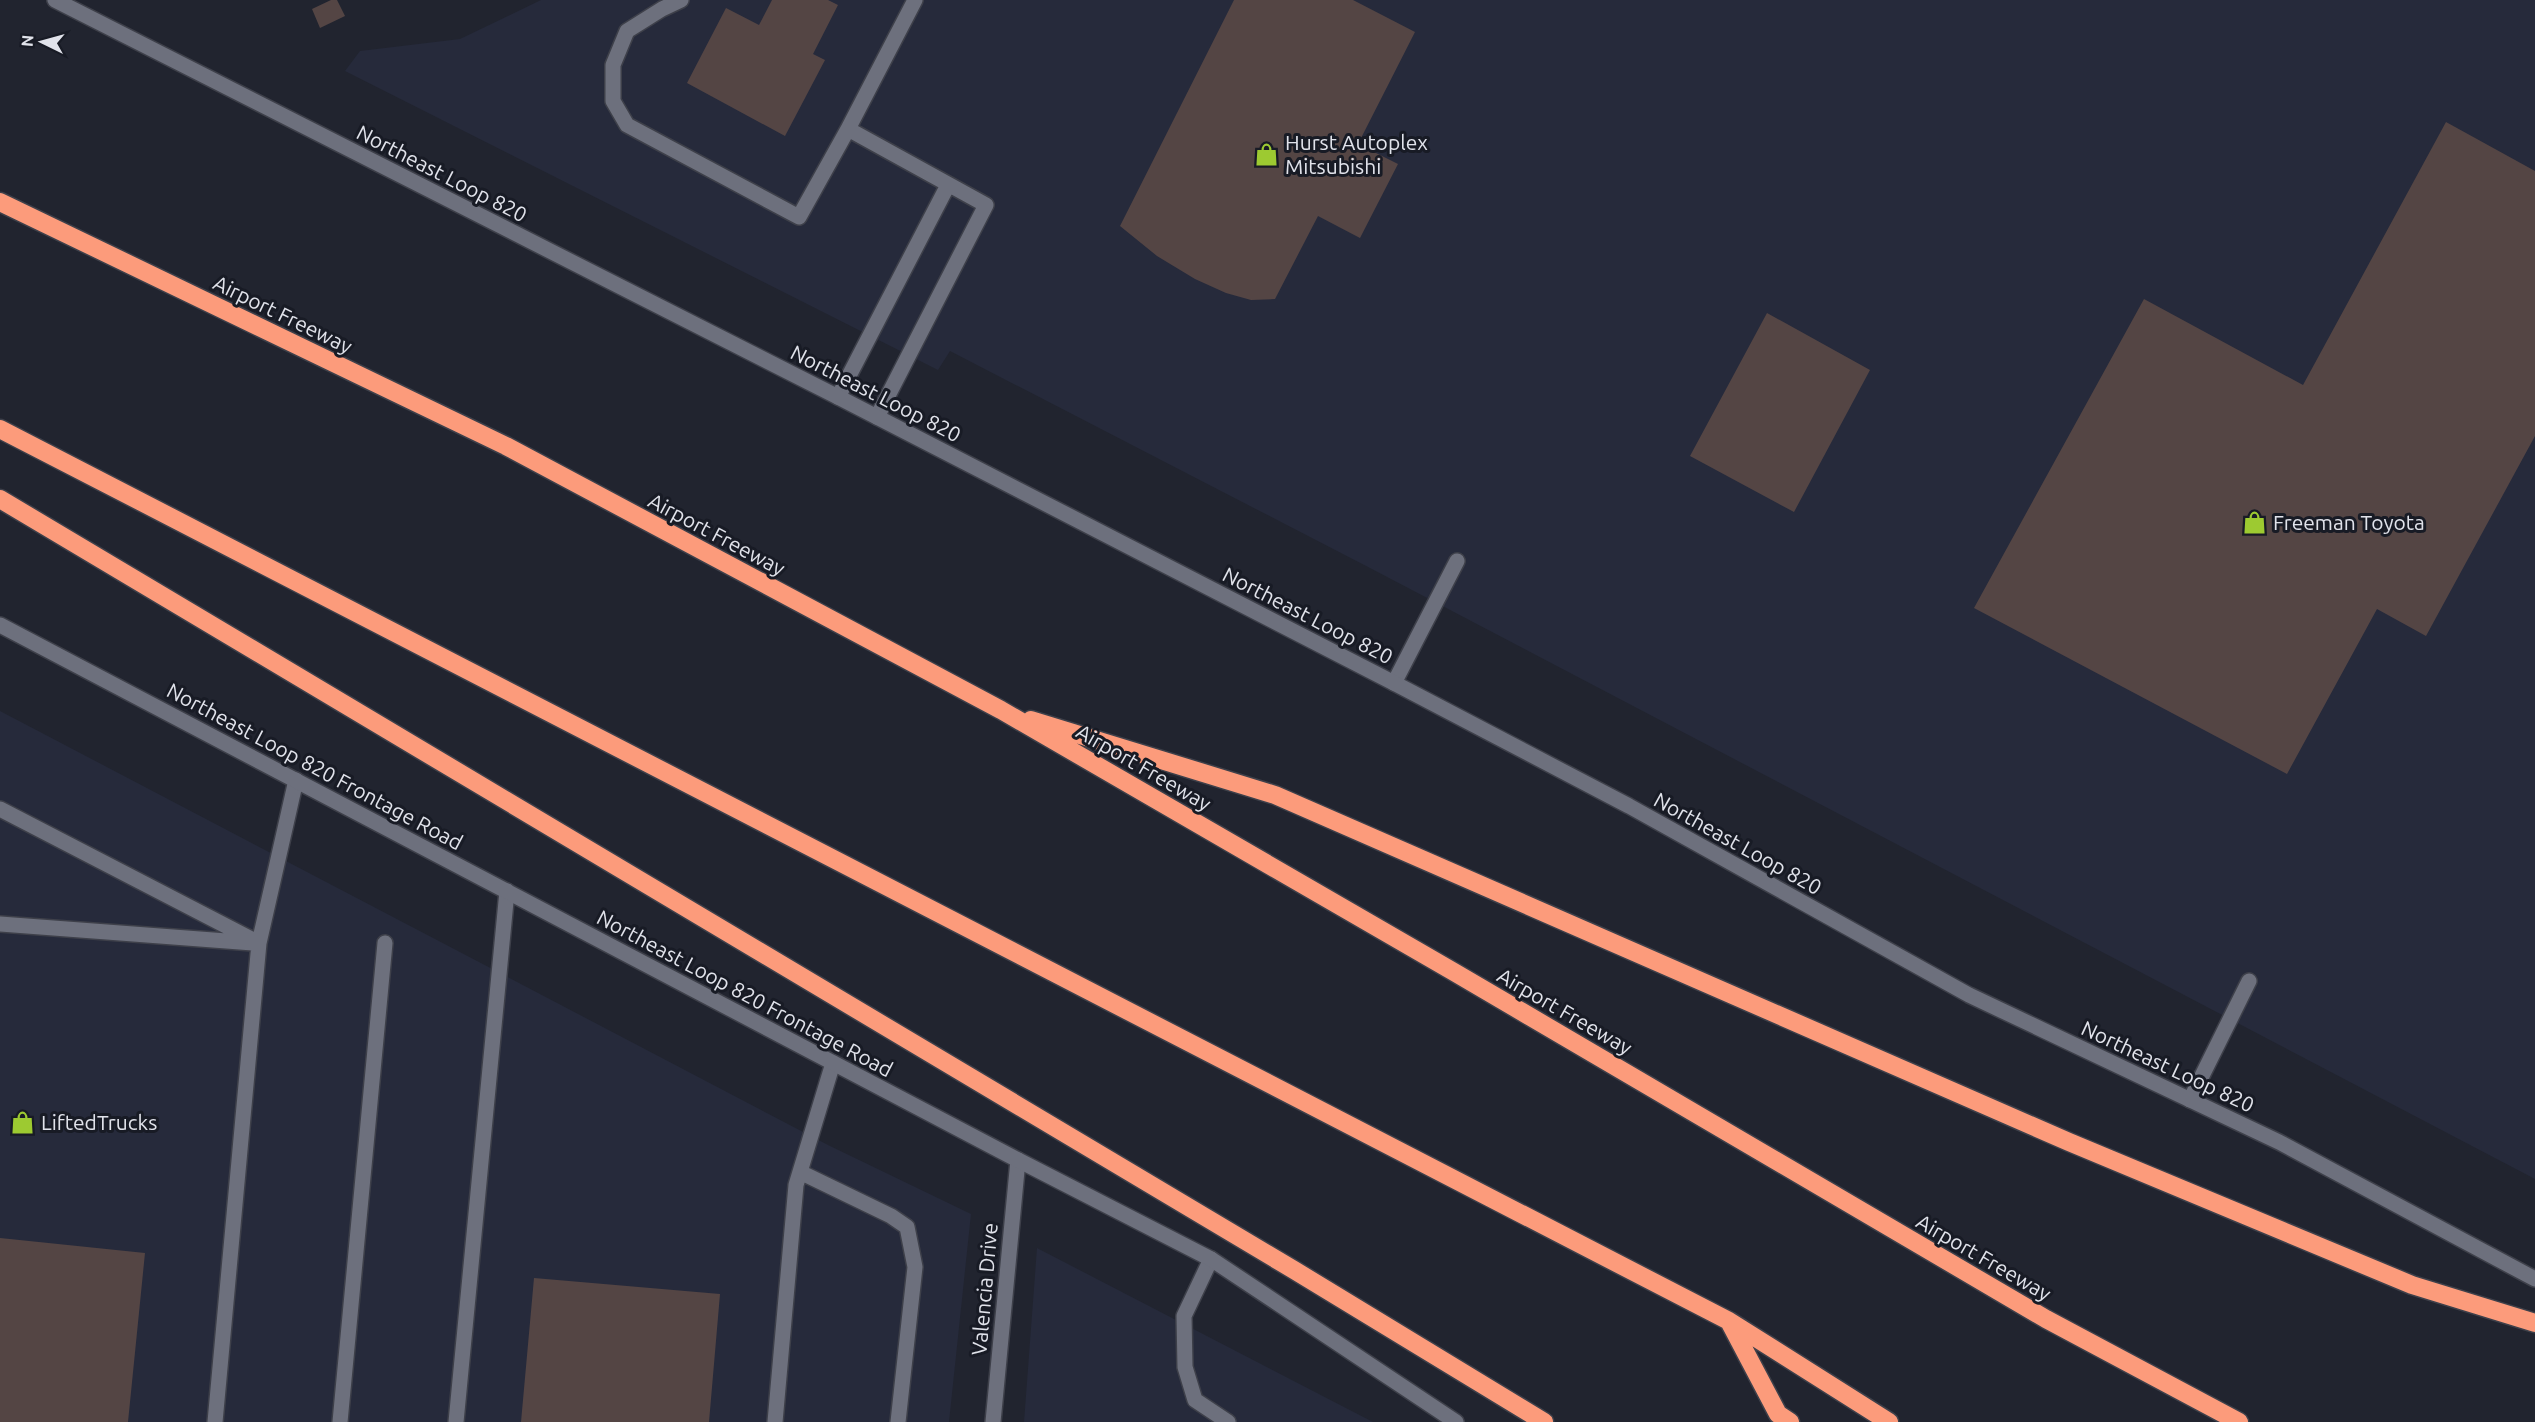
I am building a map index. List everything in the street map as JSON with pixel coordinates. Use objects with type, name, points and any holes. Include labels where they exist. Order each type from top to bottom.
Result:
[{"type":"highway","name":"Airport Freeway","points":[[0,202],[506,446],[1001,710],[1444,966],[2046,1319],[2239,1422]]},
{"type":"highway","points":[[0,429],[1730,1321],[1889,1422]]},
{"type":"highway","points":[[0,499],[1294,1270],[1544,1422]]},
{"type":"highway","points":[[1001,710],[1275,795],[2069,1142],[2412,1285],[2535,1323]]},
{"type":"highway","points":[[1730,1321],[1778,1414],[1790,1422]]},
{"type":"main road","name":"Northeast Loop 820","points":[[55,0],[838,397],[1394,683],[1629,806],[1969,995],[2279,1142],[2535,1279]]},
{"type":"main road","points":[[681,0],[627,31],[613,65],[613,101],[627,124],[799,217],[915,0]]},
{"type":"main road","points":[[848,129],[986,205],[877,417]]},
{"type":"main road","points":[[838,397],[948,185]]},
{"type":"main road","points":[[1394,683],[1457,561]]},
{"type":"main road","name":"Northeast Loop 820 Frontage Road","points":[[0,625],[1018,1160],[1211,1258],[1456,1422]]},
{"type":"main road","points":[[215,1422],[259,943],[296,780]]},
{"type":"main road","points":[[0,809],[259,943]]},
{"type":"main road","points":[[456,1422],[507,891]]},
{"type":"main road","points":[[0,924],[259,943]]},
{"type":"main road","points":[[340,1422],[385,943]]},
{"type":"main road","points":[[2190,1101],[2249,981]]},
{"type":"main road","points":[[775,1422],[796,1185],[833,1063]]},
{"type":"main road","name":"Valencia Drive","points":[[993,1422],[1018,1160]]},
{"type":"main road","points":[[800,1172],[891,1216],[907,1227],[915,1267],[898,1422]]},
{"type":"main road","points":[[1211,1258],[1184,1316],[1185,1367],[1195,1400],[1228,1422]]},
{"type":"shaded area","points":[[541,0],[2535,0],[2535,1179],[1370,568],[950,351],[938,370],[345,71],[360,51],[460,39]]},
{"type":"shaded area","points":[[0,711],[828,1145],[971,1214],[949,1422],[0,1422]]},
{"type":"shaded area","points":[[1037,1248],[1373,1422],[1024,1422]]},
{"type":"building","points":[[331,0],[337,0],[345,16],[320,28],[312,9]]},
{"type":"building","points":[[772,0],[828,0],[838,5],[813,54],[825,60],[785,136],[687,83],[726,8],[759,25]]},
{"type":"building","name":"Hurst Autoplex Mitsubishi","points":[[1234,0],[1353,0],[1415,32],[1358,144],[1398,164],[1360,238],[1318,216],[1275,299],[1251,300],[1226,293],[1195,279],[1157,256],[1120,226]]},
{"type":"building","name":"Freeman Toyota","points":[[2446,122],[2535,171],[2535,436],[2426,636],[2377,609],[2287,774],[1974,608],[2144,299],[2303,385]]},
{"type":"building","points":[[1767,313],[1870,370],[1794,512],[1690,456]]},
{"type":"building","points":[[0,1238],[145,1253],[128,1422],[0,1422]]},
{"type":"building","points":[[534,1278],[720,1294],[709,1422],[521,1422]]},
{"type":"place","name":"Hurst Autoplex Mitsubishi","points":[[1267,154]]},
{"type":"place","name":"Freeman Toyota","points":[[2255,522]]},
{"type":"place","name":"LiftedTrucks","points":[[23,1122]]}]
